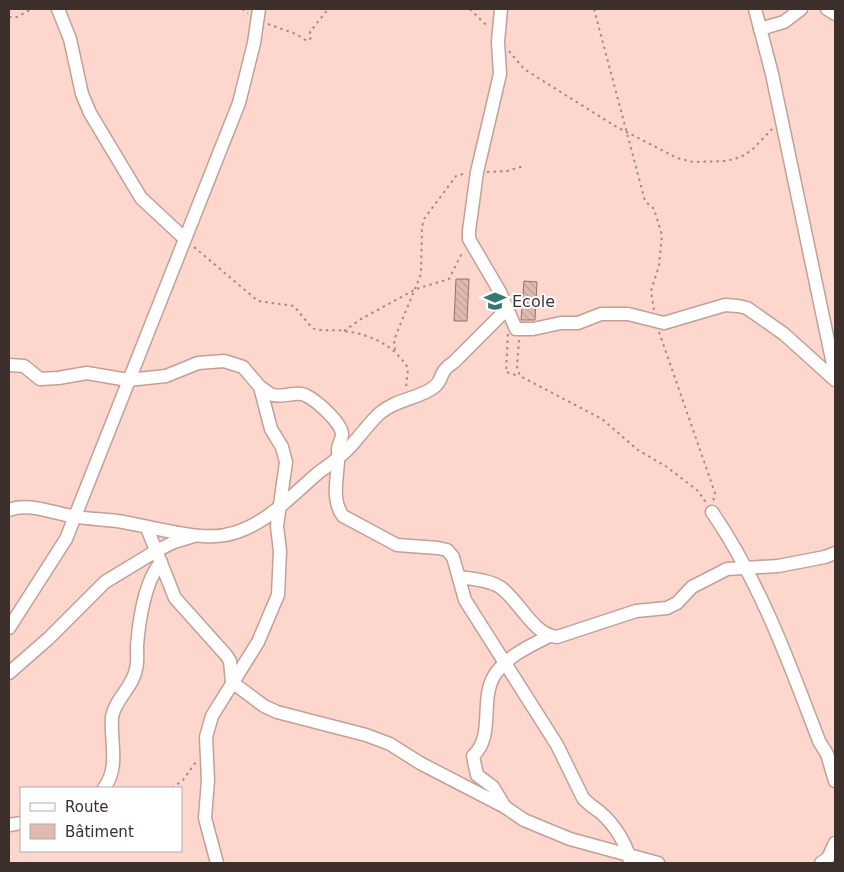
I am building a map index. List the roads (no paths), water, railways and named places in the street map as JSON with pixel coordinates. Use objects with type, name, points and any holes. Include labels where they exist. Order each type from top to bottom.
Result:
[{"type":"street","points":[[58,9],[70,39],[82,94],[90,113],[141,198],[184,238]]},
{"type":"street","points":[[501,9],[498,38],[500,74],[477,172],[469,239],[508,308],[517,329],[588,321],[600,314],[628,314],[664,323],[725,306],[747,308],[784,334],[835,380]]},
{"type":"street","points":[[755,9],[835,374]]},
{"type":"street","points":[[760,29],[784,22],[801,9]]},
{"type":"street","points":[[827,9],[835,14]]},
{"type":"street","points":[[9,628],[63,545],[75,517],[239,103],[259,14]]},
{"type":"street","points":[[9,510],[19,507],[46,510],[75,517],[118,521],[147,528],[202,534],[223,536],[235,533],[279,508],[340,456],[381,412],[402,399],[424,394],[434,388],[438,384],[444,368],[454,362],[508,308]]},
{"type":"street","points":[[9,365],[24,366],[40,379],[87,373],[128,380],[166,376],[198,363],[224,361],[243,367],[260,388],[273,395],[306,394],[322,407],[340,427],[342,434],[338,448],[340,456],[335,496],[338,511],[343,516],[397,545],[447,550],[453,557],[465,600],[557,745],[583,798],[588,805],[602,814],[628,851],[630,860]]},
{"type":"street","points":[[217,863],[205,818],[208,771],[206,737],[212,716],[258,642],[275,606],[278,595],[280,551],[277,526],[285,454],[271,429],[260,388]]},
{"type":"street","points":[[712,512],[736,547],[762,598],[819,741],[827,754],[835,781]]},
{"type":"street","points":[[147,528],[175,598],[230,661],[232,682],[264,706],[277,712],[366,735],[390,744],[420,763],[505,807],[524,820],[570,839],[630,860],[658,863]]},
{"type":"street","points":[[9,673],[49,638],[106,582],[159,556],[174,542],[202,534]]},
{"type":"street","points":[[459,577],[494,584],[502,588],[536,626],[549,636],[557,637],[575,633],[636,611],[667,608],[677,603],[692,587],[717,572],[727,569],[778,566],[835,553]]},
{"type":"street","points":[[105,787],[109,781],[112,768],[112,715],[131,684],[136,669],[138,634],[146,588],[159,556]]},
{"type":"street","points":[[505,807],[493,787],[477,775],[473,756],[483,746],[488,690],[494,675],[504,662],[549,636]]},
{"type":"street","points":[[821,863],[828,858],[835,843]]},
{"type":"place","name":"Ecole","points":[[495,301]]}]
